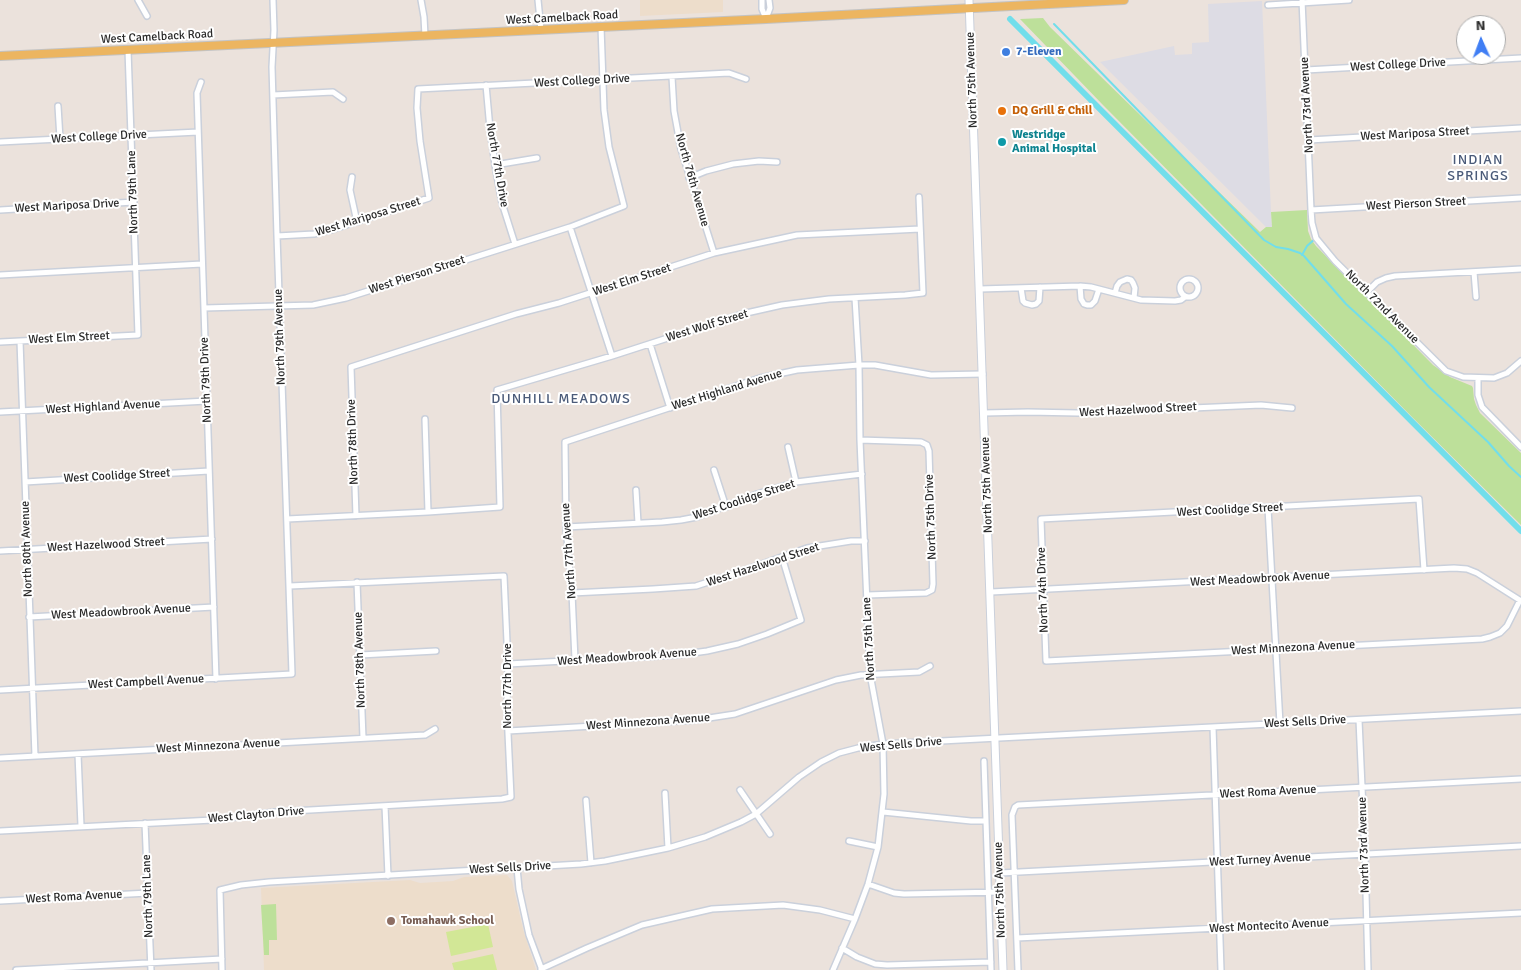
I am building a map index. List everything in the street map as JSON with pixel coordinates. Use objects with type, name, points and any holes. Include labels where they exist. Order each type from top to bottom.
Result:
[{"type":"main road","name":"North 75th Avenue","points":[[969,0],[1003,970]]},
{"type":"main road","name":"West Camelback Road","points":[[0,56],[1124,0]]},
{"type":"street","points":[[138,0],[147,16]]},
{"type":"street","name":"North 79th Avenue","points":[[272,0],[279,306],[292,674]]},
{"type":"street","points":[[421,0],[425,36]]},
{"type":"street","points":[[538,0],[541,30]]},
{"type":"street","points":[[762,0],[762,9],[766,19]]},
{"type":"street","points":[[766,19],[770,8],[769,0]]},
{"type":"street","points":[[1268,5],[1302,1],[1350,0]]},
{"type":"street","name":"North 73rd Avenue","points":[[1302,1],[1312,210]]},
{"type":"street","points":[[600,27],[603,80]]},
{"type":"street","name":"North 79th Lane","points":[[128,50],[138,335]]},
{"type":"street","name":"West College Drive","points":[[1306,70],[1521,58]]},
{"type":"street","name":"West College Drive","points":[[429,198],[417,108],[418,89],[729,73],[746,79]]},
{"type":"street","name":"North 76th Avenue","points":[[672,77],[674,111],[681,149],[714,253]]},
{"type":"street","name":"West Pierson Street","points":[[204,308],[313,305],[346,298],[570,227],[624,206],[610,147],[604,110],[603,80]]},
{"type":"street","name":"North 79th Drive","points":[[202,82],[197,93],[216,679]]},
{"type":"street","name":"North 77th Drive","points":[[486,85],[495,165],[502,203],[515,244]]},
{"type":"street","points":[[273,95],[333,92],[343,99]]},
{"type":"street","points":[[58,106],[60,139]]},
{"type":"street","name":"West Mariposa Street","points":[[1309,140],[1521,128]]},
{"type":"street","name":"West College Drive","points":[[0,142],[198,132]]},
{"type":"street","points":[[495,165],[537,158]]},
{"type":"street","points":[[689,178],[706,171],[733,164],[759,161],[777,162]]},
{"type":"street","points":[[352,177],[350,190],[358,222]]},
{"type":"street","points":[[919,197],[920,229]]},
{"type":"street","name":"West Mariposa Street","points":[[277,236],[314,234],[358,222],[429,198]]},
{"type":"street","name":"West Pierson Street","points":[[1312,210],[1521,198]]},
{"type":"street","name":"West Mariposa Drive","points":[[0,210],[134,202]]},
{"type":"street","name":"North 72nd Avenue","points":[[1312,210],[1312,223],[1316,238],[1335,261],[1446,371],[1463,377],[1478,379]]},
{"type":"street","points":[[570,227],[612,356]]},
{"type":"street","name":"West Elm Street","points":[[351,368],[516,314],[559,303],[714,253],[796,235],[920,229]]},
{"type":"street","name":"West Wolf Street","points":[[428,512],[500,507],[497,390],[612,356],[742,314],[782,305],[923,293],[920,229]]},
{"type":"street","points":[[0,275],[202,264]]},
{"type":"street","points":[[1367,292],[1377,282],[1395,276],[1521,268]]},
{"type":"street","points":[[1474,272],[1476,297]]},
{"type":"street","points":[[1115,293],[1120,282],[1127,279],[1131,280],[1135,288],[1134,298]]},
{"type":"street","points":[[980,289],[1080,286],[1153,301],[1175,301],[1181,300],[1185,296]]},
{"type":"street","points":[[1080,286],[1081,299],[1084,304],[1088,305],[1095,301],[1099,289]]},
{"type":"street","points":[[1021,288],[1023,301],[1032,305],[1039,302],[1040,287]]},
{"type":"street","name":"North 75th Lane","points":[[833,970],[868,884],[878,847],[883,812],[883,744],[870,674],[855,298]]},
{"type":"street","name":"West Elm Street","points":[[0,342],[138,335]]},
{"type":"street","name":"North 80th Avenue","points":[[20,341],[35,756]]},
{"type":"street","points":[[650,344],[670,408]]},
{"type":"street","points":[[1521,361],[1507,373],[1500,376],[1478,379],[1478,395],[1482,407],[1521,447]]},
{"type":"street","name":"West Highland Avenue","points":[[565,442],[760,378],[797,370],[875,365],[931,375],[983,374]]},
{"type":"street","name":"North 78th Drive","points":[[351,368],[356,516]]},
{"type":"street","name":"West Highland Avenue","points":[[0,412],[207,401]]},
{"type":"street","name":"West Hazelwood Street","points":[[984,413],[1078,413],[1261,405],[1292,408]]},
{"type":"street","points":[[287,520],[428,512],[425,419]]},
{"type":"street","name":"North 75th Drive","points":[[860,440],[921,442],[927,445],[929,451],[932,590],[926,593],[867,595]]},
{"type":"street","name":"North 77th Avenue","points":[[565,442],[566,527],[572,593],[575,660]]},
{"type":"street","points":[[788,447],[796,482]]},
{"type":"street","points":[[714,470],[726,507]]},
{"type":"street","name":"West Coolidge Street","points":[[25,482],[209,471]]},
{"type":"street","name":"West Coolidge Street","points":[[566,527],[681,520],[697,517],[757,494],[796,482],[862,474]]},
{"type":"street","points":[[636,490],[638,523]]},
{"type":"street","name":"West Coolidge Street","points":[[1040,519],[1419,499],[1424,570]]},
{"type":"street","points":[[1268,508],[1280,724]]},
{"type":"street","name":"North 74th Drive","points":[[1040,519],[1046,661]]},
{"type":"street","name":"West Hazelwood Street","points":[[0,551],[212,539]]},
{"type":"street","name":"West Hazelwood Street","points":[[572,593],[696,586],[807,548],[851,541],[865,541]]},
{"type":"street","name":"West Meadowbrook Avenue","points":[[508,664],[678,655],[707,651],[738,644],[801,620],[782,558]]},
{"type":"street","name":"West Meadowbrook Avenue","points":[[991,592],[1467,569],[1477,573],[1521,601]]},
{"type":"street","name":"North 77th Drive","points":[[357,582],[504,576],[511,797]]},
{"type":"street","points":[[290,586],[357,582]]},
{"type":"street","name":"North 78th Avenue","points":[[357,582],[363,738]]},
{"type":"street","name":"West Minnezona Avenue","points":[[1046,661],[1490,637],[1500,633],[1507,626],[1521,601]]},
{"type":"street","name":"West Meadowbrook Avenue","points":[[29,617],[214,607]]},
{"type":"street","points":[[360,655],[436,651]]},
{"type":"street","name":"West Minnezona Avenue","points":[[508,731],[696,720],[735,714],[836,680],[870,674],[919,672],[930,666]]},
{"type":"street","name":"West Campbell Avenue","points":[[0,690],[292,674]]},
{"type":"street","name":"West Sells Drive","points":[[222,959],[220,890],[241,884],[591,863],[668,848],[731,828],[756,814],[799,777],[821,762],[848,750],[883,744],[1521,711]]},
{"type":"street","name":"North 73rd Avenue","points":[[1359,720],[1368,970]]},
{"type":"street","points":[[1213,727],[1221,970]]},
{"type":"street","name":"West Minnezona Avenue","points":[[0,758],[425,735],[435,729]]},
{"type":"street","points":[[78,754],[81,826]]},
{"type":"street","name":"North 75th Avenue","points":[[984,761],[991,970]]},
{"type":"street","name":"West Roma Avenue","points":[[1015,807],[1018,805],[1521,779]]},
{"type":"street","points":[[740,790],[770,834]]},
{"type":"street","points":[[665,793],[668,848]]},
{"type":"street","name":"West Clayton Drive","points":[[0,831],[213,820],[275,812],[511,797]]},
{"type":"street","points":[[586,800],[591,863]]},
{"type":"street","points":[[385,806],[388,876]]},
{"type":"street","name":"North 75th Avenue","points":[[1015,807],[1012,815],[1018,970]]},
{"type":"street","points":[[883,812],[986,821]]},
{"type":"street","name":"North 79th Lane","points":[[145,823],[150,970]]},
{"type":"street","points":[[849,842],[878,847]]},
{"type":"street","name":"West Turney Avenue","points":[[1000,873],[1521,846]]},
{"type":"street","points":[[517,868],[519,889],[529,934],[542,969],[642,925],[712,909],[783,906],[820,910],[855,918]]},
{"type":"street","points":[[868,884],[894,893],[904,894],[1000,892]]},
{"type":"street","name":"West Roma Avenue","points":[[0,901],[148,893]]},
{"type":"street","name":"West Montecito Avenue","points":[[1017,938],[1521,913]]},
{"type":"street","points":[[842,948],[857,957],[875,964],[991,962]]},
{"type":"street","points":[[16,970],[222,959],[222,970]]},
{"type":"shaded area","points":[[640,0],[723,0],[723,12],[640,16]]},
{"type":"shaded area","points":[[1262,1],[1272,227],[1266,227],[1100,62],[1174,46],[1175,55],[1192,54],[1192,43],[1209,42],[1208,4]]},
{"type":"shaded area","name":"Tomahawk School","points":[[507,875],[512,881],[523,929],[536,970],[264,970],[261,888],[410,880],[420,883],[453,881],[464,877]]},
{"type":"green space","points":[[1043,18],[1260,232],[1266,227],[1272,227],[1271,212],[1307,210],[1308,231],[1316,246],[1433,365],[1450,377],[1472,386],[1474,399],[1480,413],[1521,453],[1521,525],[1102,104],[1020,19]]},
{"type":"green space","points":[[276,904],[277,940],[269,940],[269,955],[264,955],[261,905]]},
{"type":"green space","points":[[488,924],[493,947],[451,956],[446,932]]},
{"type":"green space","points":[[493,954],[497,970],[454,970],[452,963]]},
{"type":"waterway","points":[[1010,19],[1521,531]]},
{"type":"waterway","points":[[1054,24],[1264,240],[1276,247],[1288,249],[1304,256],[1346,304],[1392,346],[1429,387],[1488,442],[1521,477]]},
{"type":"waterway","points":[[1302,255],[1307,246],[1316,238]]},
{"type":"place","name":"7-Eleven","points":[[1006,52]]},
{"type":"place","name":"DQ Grill & Chill","points":[[1002,111]]},
{"type":"place","name":"Westridge Animal Hospital","points":[[1002,142]]},
{"type":"place","name":"Tomahawk School","points":[[391,921]]},
{"type":"district","name":"INDIAN SPRINGS","points":[[1478,168]]},
{"type":"district","name":"DUNHILL MEADOWS","points":[[561,399]]}]
